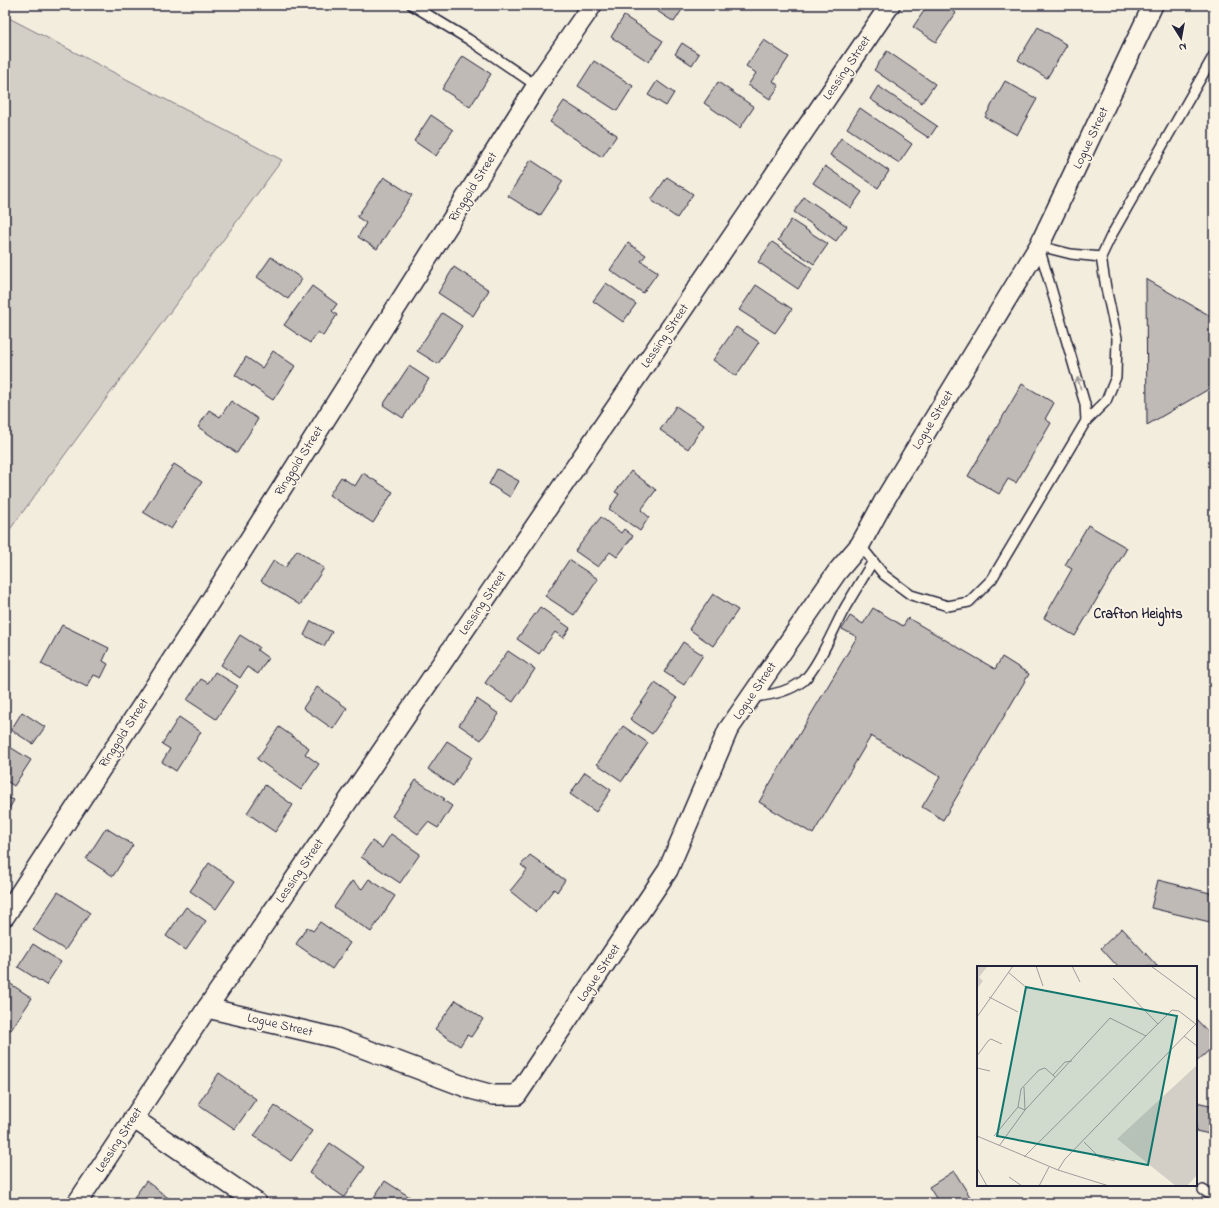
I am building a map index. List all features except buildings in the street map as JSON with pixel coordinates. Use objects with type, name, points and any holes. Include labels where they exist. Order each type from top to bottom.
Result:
[{"type":"street","name":"Ringgold Street","points":[[5,916],[216,593],[537,86],[592,5]]},
{"type":"street","name":"Lessing Street","points":[[77,1203],[207,1008],[890,5]]},
{"type":"street","name":"Logue Street","points":[[207,1008],[336,1038],[471,1089],[493,1095],[517,1095],[668,870],[728,730],[837,572],[860,545],[884,501],[1039,246],[1153,5]]},
{"type":"street","points":[[133,1118],[257,1203]]},
{"type":"lane","points":[[412,5],[468,39],[537,86]]},
{"type":"lane","points":[[860,545],[884,574],[911,594],[948,606],[969,602],[992,579],[1086,421],[1106,401],[1116,377],[1117,338],[1101,257],[1115,229],[1214,56]]},
{"type":"lane","points":[[1086,421],[1084,404],[1039,246],[1071,254],[1101,257]]},
{"type":"lane","points":[[751,698],[782,692],[803,681],[813,668],[846,606],[873,562]]},
{"type":"lane","points":[[1203,1190],[1214,1196]]},
{"type":"shaded area","points":[[5,16],[282,160],[5,536]]},
{"type":"district","name":"Crafton Heights","points":[[1138,614]]}]
